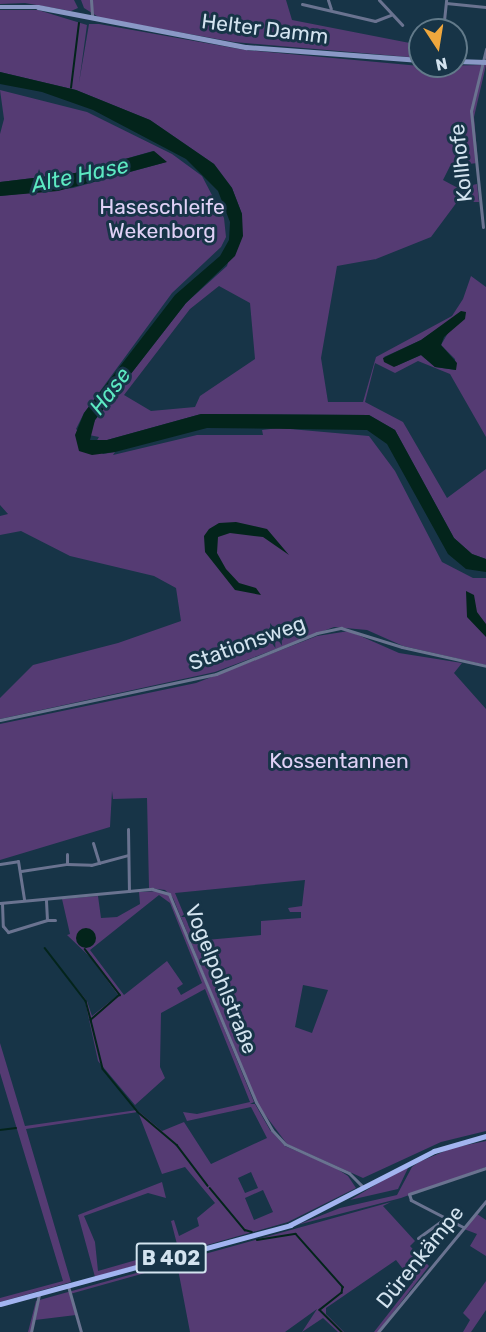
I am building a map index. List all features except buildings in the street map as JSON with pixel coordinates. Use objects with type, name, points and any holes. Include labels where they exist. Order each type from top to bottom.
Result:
[{"type":"main road","name":"B 402","points":[[0,1305],[290,1225],[434,1151],[486,1136]]},
{"type":"street","points":[[89,18],[91,0]]},
{"type":"street","points":[[328,0],[331,9]]},
{"type":"street","points":[[379,0],[402,25]]},
{"type":"street","points":[[444,18],[446,1],[486,7]]},
{"type":"street","points":[[302,3],[378,21],[391,15]]},
{"type":"street","name":"Helter Damm","points":[[0,7],[32,7],[246,47],[408,59]]},
{"type":"street","name":"Kollhofe","points":[[483,227],[471,121],[486,49]]},
{"type":"street","points":[[468,61],[485,62]]},
{"type":"street","name":"Stationsweg","points":[[0,720],[216,674],[334,629],[354,629],[402,647],[486,666]]},
{"type":"street","points":[[128,829],[129,891]]},
{"type":"street","points":[[93,843],[99,863]]},
{"type":"street","points":[[67,854],[67,864]]},
{"type":"street","points":[[21,871],[67,864],[99,863],[128,855]]},
{"type":"street","points":[[0,864],[16,859],[21,871],[24,900]]},
{"type":"street","name":"Vogelpohlstraße","points":[[1,903],[161,890],[172,898],[256,1102],[272,1130],[285,1144],[358,1180],[364,1188]]},
{"type":"street","points":[[46,898],[47,920]]},
{"type":"street","points":[[1,903],[3,926],[9,938]]},
{"type":"street","points":[[8,932],[47,920],[55,920]]},
{"type":"street","points":[[463,1227],[411,1200],[409,1194],[486,1168]]},
{"type":"street","points":[[358,1180],[374,1182]]},
{"type":"street","name":"Dürenkämpe","points":[[378,1332],[486,1201]]},
{"type":"street","points":[[418,1238],[446,1218]]},
{"type":"street","points":[[68,1286],[81,1332]]},
{"type":"street","points":[[31,1332],[39,1294]]},
{"type":"green space","points":[[0,0],[74,0],[78,8],[71,11],[25,3],[0,4]]},
{"type":"green space","points":[[81,0],[286,0],[292,20],[408,43],[408,57],[234,42],[100,18],[84,8]]},
{"type":"green space","points":[[0,10],[38,10],[87,25],[79,83],[89,24],[245,50],[408,65],[408,78],[468,78],[468,65],[486,65],[474,117],[478,163],[450,166],[443,180],[458,188],[477,184],[479,202],[457,202],[431,237],[376,259],[337,266],[321,358],[328,402],[363,402],[376,357],[452,316],[463,299],[471,276],[486,287],[486,437],[450,374],[418,361],[395,373],[375,363],[365,402],[403,422],[447,498],[486,469],[486,559],[472,554],[454,538],[395,430],[369,415],[201,414],[107,440],[96,442],[99,437],[89,435],[95,420],[186,303],[227,266],[242,214],[232,188],[214,164],[150,120],[76,90],[0,72]],"holes":[[[219,286],[250,303],[255,359],[200,396],[195,407],[151,411],[124,395],[190,309]],[[459,314],[441,345],[455,359],[456,370],[435,367],[421,355],[396,366],[384,357],[421,340]]]},
{"type":"green space","name":"Haseschleife Wekenborg","points":[[0,90],[87,112],[172,154],[202,176],[224,218],[226,237],[221,247],[172,293],[84,413],[76,429],[103,454],[115,452],[113,455],[197,435],[263,435],[262,430],[279,428],[369,436],[395,471],[442,562],[473,578],[486,578],[486,665],[403,646],[367,630],[334,627],[215,672],[0,719],[0,698],[33,665],[118,643],[181,621],[176,588],[154,576],[70,556],[21,531],[0,535],[0,516],[8,514],[0,505],[0,196],[73,188],[166,162],[153,151],[75,173],[0,182],[0,134],[4,119]]},
{"type":"green space","name":"Kossentannen","points":[[349,631],[399,653],[462,663],[454,673],[486,709],[486,1131],[441,1142],[363,1178],[287,1144],[257,1104],[173,898],[165,890],[149,888],[147,798],[113,799],[112,791],[110,827],[0,860],[0,724],[196,683],[317,636]],"holes":[[[305,880],[302,906],[288,908],[290,912],[301,912],[301,918],[261,921],[261,935],[195,941],[175,893]],[[303,985],[328,990],[312,1033],[295,1027]]]},
{"type":"green space","points":[[160,891],[169,894],[254,1102],[250,1104],[255,1104],[270,1130],[285,1146],[334,1167],[348,1176],[356,1188],[288,1222],[95,1277],[78,1215],[162,1182],[166,1198],[148,1193],[84,1216],[95,1242],[98,1271],[178,1248],[171,1221],[174,1220],[179,1236],[199,1226],[197,1218],[215,1203],[185,1167],[162,1174],[138,1112],[26,1129],[71,1282],[0,1302],[0,1298],[63,1281],[0,1073],[0,1043],[25,1126],[137,1110],[162,1131],[184,1122],[211,1164],[267,1138],[251,1107],[187,1121],[183,1112],[197,1114],[250,1102],[205,989],[161,1013],[160,1067],[165,1078],[135,1105],[98,1061],[85,1001],[45,949],[87,1001],[92,1016],[118,995],[90,957],[67,935],[70,934],[62,899],[98,896],[101,918],[117,917],[140,904],[139,892]],"holes":[[[159,895],[170,903],[202,983],[181,995],[177,988],[183,984],[167,961],[124,995],[90,950]],[[251,1172],[258,1188],[245,1193],[238,1178]],[[263,1190],[273,1212],[254,1220],[245,1198]]]},
{"type":"green space","points":[[486,1141],[486,1167],[401,1198],[297,1225],[340,1208],[397,1195],[412,1167],[419,1162],[452,1148]]},
{"type":"green space","points":[[409,1166],[398,1189],[350,1200],[402,1169]]},
{"type":"green space","points":[[391,1202],[383,1206],[415,1241],[410,1246],[429,1266],[378,1332],[374,1332],[413,1282],[396,1260],[326,1308],[326,1314],[344,1332],[338,1332],[323,1318],[302,1332],[317,1309],[285,1332],[190,1332],[177,1264],[70,1294],[76,1315],[35,1320],[31,1332],[28,1332],[36,1301],[0,1311]]},
{"type":"green space","points":[[477,1214],[486,1220],[486,1256],[470,1246],[477,1234],[464,1229]]},
{"type":"green space","points":[[486,1281],[486,1310],[471,1332],[463,1332],[470,1320],[463,1313]]},
{"type":"water","name":"Hase","points":[[0,72],[76,90],[150,120],[214,164],[232,188],[242,214],[243,236],[235,256],[186,303],[95,420],[90,440],[107,440],[201,414],[369,415],[395,430],[454,538],[472,554],[486,559],[486,572],[466,569],[448,554],[387,444],[367,430],[207,428],[115,452],[92,455],[79,451],[75,435],[84,413],[175,295],[220,256],[229,240],[230,222],[218,191],[186,159],[93,110],[42,92],[0,84]]},
{"type":"water","name":"Alte Hase","points":[[154,151],[167,162],[58,191],[0,196],[0,182],[75,173]]},
{"type":"water","points":[[461,311],[466,312],[465,319],[444,337],[441,345],[457,363],[456,370],[435,367],[421,355],[394,367],[384,362],[383,358],[421,340]]},
{"type":"water","points":[[236,522],[267,529],[289,555],[263,537],[230,533],[218,537],[217,553],[226,569],[239,583],[256,588],[261,595],[235,590],[205,552],[204,536],[209,529],[219,523]]},
{"type":"water","points":[[466,591],[474,595],[477,612],[486,624],[486,637],[467,617]]},
{"type":"water","points":[[86,928],[93,931],[96,938],[93,945],[86,948],[79,945],[76,938],[79,931]]},
{"type":"waterway","points":[[71,88],[79,23]]},
{"type":"waterway","points":[[45,948],[86,1001],[91,1020]]},
{"type":"waterway","points":[[85,949],[120,995],[91,1020],[103,1069],[138,1112],[177,1145],[208,1186]]},
{"type":"waterway","points":[[0,1130],[16,1128]]},
{"type":"waterway","points":[[210,1188],[245,1230],[252,1232]]},
{"type":"waterway","points":[[257,1240],[296,1234],[343,1287],[342,1293],[320,1310],[342,1332]]}]
